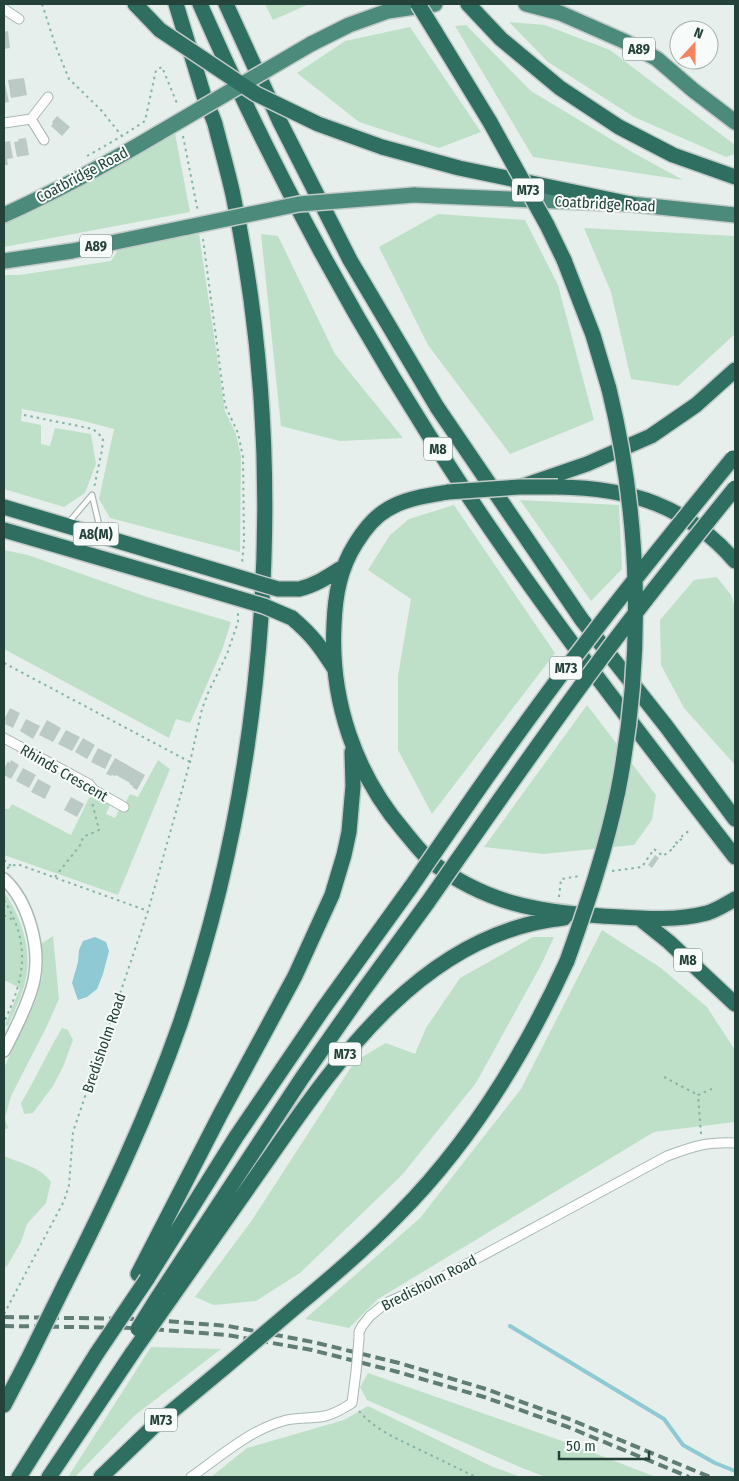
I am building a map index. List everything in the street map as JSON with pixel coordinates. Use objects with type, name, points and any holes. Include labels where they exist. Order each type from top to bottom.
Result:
[{"type":"highway","points":[[135,4],[160,30],[256,94],[318,124],[382,147],[459,168],[631,204]]},
{"type":"highway","points":[[4,1405],[111,1192],[141,1127],[180,1022],[203,949],[228,851],[253,704],[260,638],[264,506],[263,439],[258,366],[248,282],[233,194],[214,121],[204,98],[176,4]]},
{"type":"highway","name":"M8","points":[[200,4],[284,180],[350,302],[421,423],[468,496],[546,608],[735,857]]},
{"type":"highway","name":"M8","points":[[226,4],[279,120],[350,260],[437,407],[582,620],[666,726],[735,819]]},
{"type":"highway","name":"M73","points":[[101,1477],[154,1426],[359,1254],[399,1215],[437,1172],[487,1106],[510,1071],[549,999],[566,961],[594,880],[618,792],[634,668],[636,595],[632,539],[620,442],[609,389],[593,335],[564,260],[547,225],[490,122],[418,4]]},
{"type":"highway","name":"Coatbridge Road","points":[[4,215],[47,196],[106,164],[311,44],[350,24],[388,11],[435,4]]},
{"type":"highway","points":[[468,4],[501,39],[560,88],[619,127],[672,155],[735,177]]},
{"type":"highway","name":"A89","points":[[526,4],[560,13],[598,28],[634,46],[657,59],[735,122]]},
{"type":"highway","name":"Coatbridge Road","points":[[195,231],[299,204],[414,195],[631,204],[735,214]]},
{"type":"highway","name":"A89","points":[[4,261],[195,231]]},
{"type":"highway","points":[[557,481],[587,464],[652,436],[696,404],[735,370]]},
{"type":"highway","name":"M73","points":[[19,1477],[97,1353],[142,1276],[328,1001],[586,641],[734,456]]},
{"type":"highway","points":[[735,561],[711,536],[693,523],[658,504],[613,491],[557,481],[520,487],[448,492],[419,497],[400,503],[377,517],[368,526],[349,554],[338,581],[333,639],[334,670],[341,707],[361,765],[384,806],[416,846],[431,861],[448,873],[484,894],[505,901],[531,908],[598,916],[678,918],[708,913],[735,899]]},
{"type":"highway","name":"M73","points":[[49,1477],[165,1297],[302,1078],[363,990],[428,902],[539,742],[597,663],[735,488]]},
{"type":"highway","name":"A8(M)","points":[[4,507],[278,589],[299,589],[311,586],[343,567]]},
{"type":"highway","name":"A8(M)","points":[[4,530],[264,606],[292,618],[314,639],[334,670]]},
{"type":"highway","name":"M73","points":[[142,1276],[216,1122],[295,976],[332,895],[349,832],[353,786],[352,741]]},
{"type":"highway","name":"M73","points":[[165,1297],[346,1053],[377,1018],[409,989],[452,957],[496,934],[525,925],[551,920],[598,916]]},
{"type":"highway","name":"M8","points":[[639,918],[669,942],[735,1004]]},
{"type":"street","points":[[4,9],[19,19]]},
{"type":"street","points":[[4,123],[31,118],[48,97]]},
{"type":"street","points":[[31,118],[44,140]]},
{"type":"street","name":"Rhinds Crescent","points":[[4,738],[89,784],[94,790],[124,807]]},
{"type":"street","points":[[4,879],[19,898],[28,916],[36,958],[35,978],[31,993],[4,1048]]},
{"type":"street","name":"Bredisholm Road","points":[[352,1403],[359,1332],[370,1316],[386,1303],[439,1279],[667,1156],[702,1144],[713,1142],[735,1143]]},
{"type":"street","points":[[191,1477],[266,1427],[284,1421],[325,1416],[352,1403]]},
{"type":"lane","points":[[67,525],[92,495]]},
{"type":"lane","points":[[92,495],[102,536]]},
{"type":"path","points":[[42,4],[69,79],[101,110],[122,136]]},
{"type":"path","points":[[87,156],[145,121],[156,70],[162,67],[176,100],[178,110]]},
{"type":"path","points":[[182,129],[198,215]]},
{"type":"path","points":[[195,231],[226,405],[238,433],[243,457],[244,541]]},
{"type":"path","points":[[24,415],[93,429],[103,438],[100,464],[92,495]]},
{"type":"path","name":"Bredisholm Road","points":[[4,1314],[64,1201],[69,1185],[73,1132],[148,911],[190,762],[202,709],[227,654],[238,622],[239,608]]},
{"type":"path","points":[[4,663],[190,762]]},
{"type":"path","points":[[55,877],[81,844],[83,837],[100,832],[91,797],[94,790]]},
{"type":"path","points":[[663,856],[678,844],[676,842],[684,838],[682,836],[690,830]]},
{"type":"path","points":[[4,860],[12,866]]},
{"type":"path","points":[[4,869],[17,864],[148,911]]},
{"type":"path","points":[[4,900],[15,921],[21,944],[22,972],[4,1022]]},
{"type":"path","points":[[4,915],[15,921]]},
{"type":"path","points":[[664,1077],[698,1095]]},
{"type":"path","points":[[698,1095],[714,1088]]},
{"type":"path","points":[[698,1095],[702,1144]]},
{"type":"path","points":[[352,1403],[365,1418],[391,1436],[476,1477]]},
{"type":"green space","points":[[265,4],[309,4],[273,20]]},
{"type":"green space","points":[[509,22],[545,25],[610,50],[735,145],[735,154],[726,157],[634,117],[548,62]]},
{"type":"green space","points":[[466,25],[531,91],[632,152],[683,180],[533,157],[455,26]]},
{"type":"green space","points":[[410,27],[481,132],[439,148],[359,122],[297,73],[345,41]]},
{"type":"green space","points":[[175,133],[190,212],[4,247],[4,219],[77,187]]},
{"type":"green space","points":[[438,214],[525,220],[558,285],[594,420],[510,454],[428,345],[379,247]]},
{"type":"green space","points":[[584,228],[735,236],[735,334],[678,386],[631,379],[611,292]]},
{"type":"green space","points":[[199,234],[225,411],[236,434],[241,457],[240,552],[110,518],[99,499],[114,429],[76,419],[22,409],[21,421],[41,425],[41,444],[50,446],[55,428],[91,434],[96,464],[85,493],[64,507],[4,489],[4,275],[20,275],[111,261],[119,248]]},
{"type":"green space","points":[[261,234],[278,236],[335,354],[403,438],[340,441],[281,426]]},
{"type":"green space","points":[[520,500],[619,505],[622,569],[591,601]]},
{"type":"green space","points":[[454,505],[555,653],[432,814],[398,750],[398,676],[411,599],[368,570],[390,535],[409,519]]},
{"type":"green space","points":[[4,550],[28,555],[147,597],[231,622],[222,650],[190,723],[176,719],[169,738],[4,649]]},
{"type":"green space","points":[[717,577],[731,595],[735,608],[735,765],[684,708],[661,665],[660,620],[694,580]]},
{"type":"green space","points":[[587,705],[656,795],[652,820],[634,845],[543,854],[484,847]]},
{"type":"green space","points":[[158,760],[170,769],[118,895],[4,855],[4,811],[9,809],[12,804],[71,835],[89,798],[94,797],[110,805],[106,814],[115,818],[119,810],[123,811],[130,794],[138,797]]},
{"type":"green space","points":[[4,892],[21,924],[28,959],[25,983],[8,1026],[5,1025],[20,988],[4,980],[4,920],[7,915],[4,913]]},
{"type":"green space","points":[[602,930],[661,968],[707,1007],[735,1050],[735,1122],[654,1132],[378,1299],[349,1328],[305,1319],[420,1218],[521,1089]]},
{"type":"green space","points":[[53,936],[59,999],[11,1096],[5,1118],[8,1128],[4,1130],[4,1068],[35,1002],[42,978],[43,960],[41,944]]},
{"type":"green space","points":[[533,937],[554,937],[541,965],[476,1083],[402,1175],[300,1273],[256,1301],[214,1305],[195,1297],[252,1220],[355,1061],[386,1043],[415,1054],[426,1028],[460,978]]},
{"type":"green space","points":[[62,1028],[68,1030],[73,1040],[63,1067],[53,1086],[33,1113],[24,1114],[21,1103]]},
{"type":"green space","points":[[4,1156],[36,1169],[51,1182],[46,1203],[27,1224],[21,1242],[4,1268]]},
{"type":"green space","points":[[151,1347],[221,1349],[134,1416],[75,1477],[68,1477]]},
{"type":"green space","points":[[368,1373],[568,1443],[656,1477],[546,1477],[367,1400],[360,1387]]},
{"type":"green space","points":[[368,1406],[493,1467],[521,1477],[211,1477],[247,1448],[344,1420]]},
{"type":"water","points":[[95,937],[106,942],[109,951],[103,974],[97,989],[87,997],[78,1000],[72,983],[78,962],[79,950],[83,941]]},
{"type":"building","points":[[8,31],[10,48],[4,49],[4,32]]},
{"type":"building","points":[[24,78],[27,95],[11,98],[8,80]]},
{"type":"building","points":[[4,79],[9,102],[4,103]]},
{"type":"building","points":[[57,116],[70,127],[62,136],[51,126]]},
{"type":"building","points":[[26,138],[29,155],[17,157],[14,142],[19,141],[18,139]]},
{"type":"building","points":[[10,141],[13,158],[7,159],[8,165],[4,165],[4,142]]},
{"type":"building","points":[[10,708],[20,713],[13,728],[5,724],[6,721],[4,720]]},
{"type":"building","points":[[26,719],[40,726],[33,739],[20,731]]},
{"type":"building","points":[[47,720],[61,728],[53,742],[39,735]]},
{"type":"building","points":[[66,730],[80,737],[72,751],[58,744]]},
{"type":"building","points":[[83,738],[95,745],[87,759],[75,752]]},
{"type":"building","points":[[98,748],[112,755],[105,769],[91,762]]},
{"type":"building","points":[[115,758],[145,775],[137,790],[130,783],[116,775],[106,774]]},
{"type":"building","points":[[11,760],[19,765],[11,779],[4,775],[4,769],[8,761],[10,763]]},
{"type":"building","points":[[23,768],[36,775],[29,788],[16,781]]},
{"type":"building","points":[[38,779],[51,786],[45,799],[31,792]]},
{"type":"building","points":[[71,797],[84,804],[77,817],[64,810]]},
{"type":"building","points":[[655,855],[659,858],[652,868],[648,865]]},
{"type":"waterway","points":[[510,1326],[664,1419],[683,1445],[715,1463],[735,1471]]},
{"type":"railway","points":[[4,1317],[140,1319],[228,1326],[313,1342],[399,1363],[486,1389],[569,1419],[710,1477]]},
{"type":"railway","points":[[4,1326],[138,1328],[227,1335],[312,1350],[484,1397],[568,1427],[689,1477]]}]
